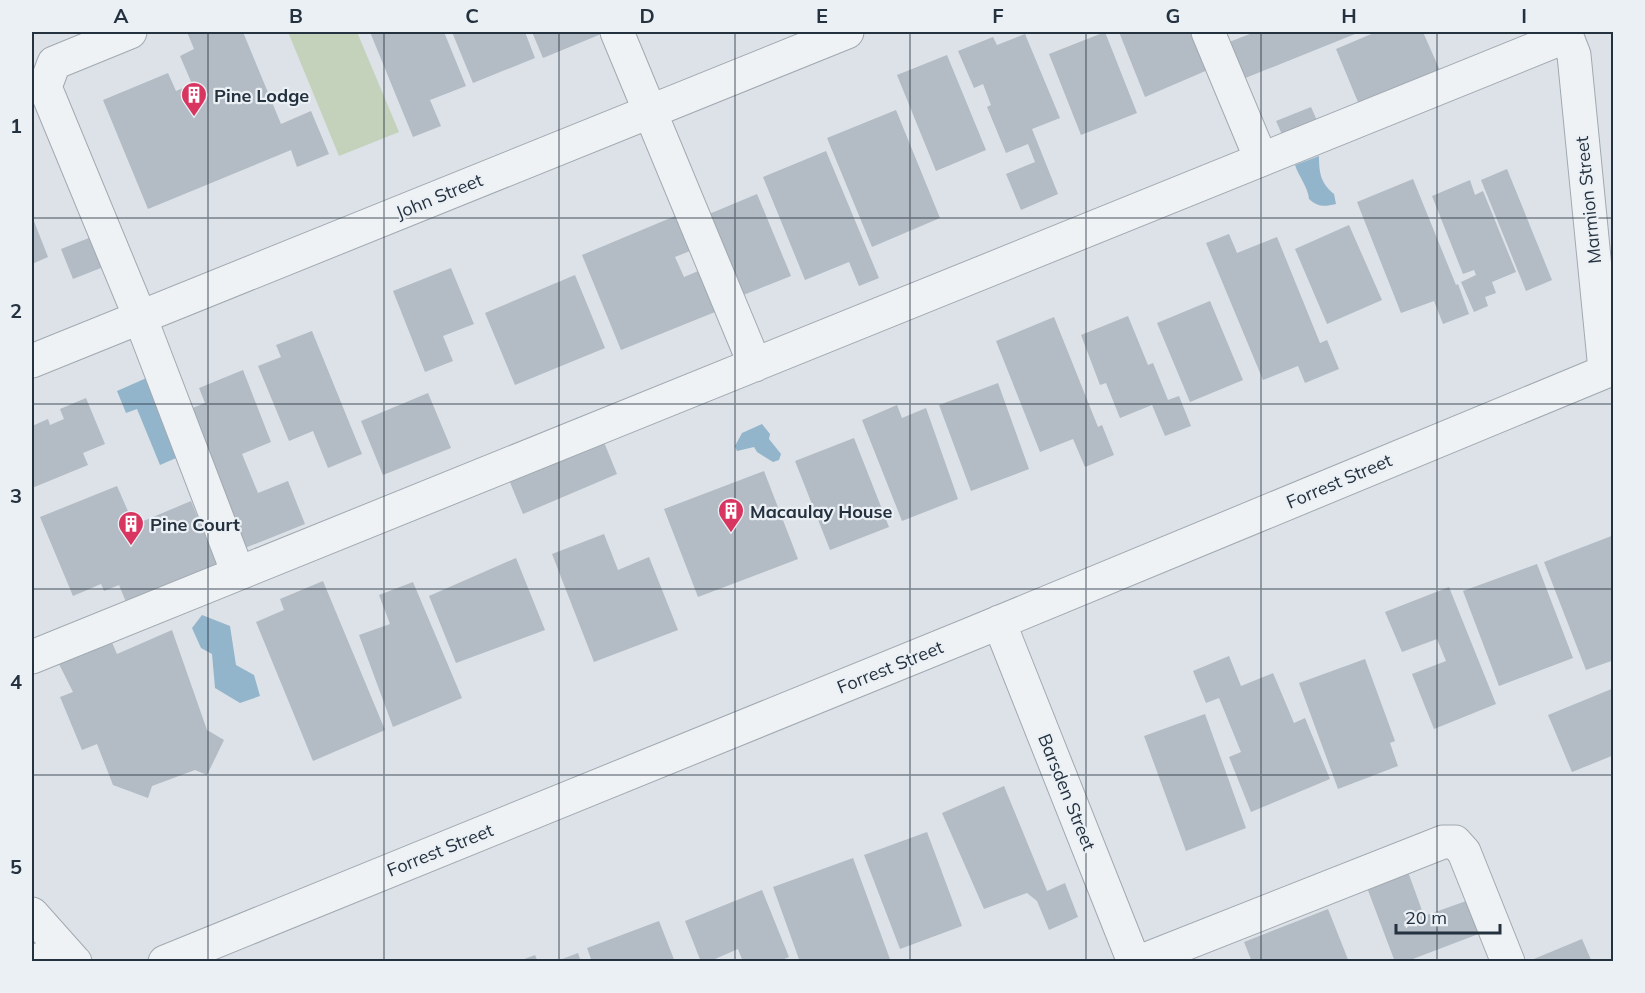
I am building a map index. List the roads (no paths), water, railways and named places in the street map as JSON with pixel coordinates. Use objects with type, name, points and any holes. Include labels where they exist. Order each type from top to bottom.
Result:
[{"type":"street","points":[[130,32],[54,63],[45,87],[140,317],[238,573]]},
{"type":"street","points":[[617,32],[755,365]]},
{"type":"street","name":"John Street","points":[[32,361],[847,32]]},
{"type":"street","points":[[1208,32],[1261,159]]},
{"type":"street","points":[[32,657],[1566,34]]},
{"type":"street","name":"Marmion Street","points":[[1566,34],[1574,55],[1609,369]]},
{"type":"street","name":"Forrest Street","points":[[165,962],[999,622],[1609,369]]},
{"type":"street","name":"Barsden Street","points":[[999,622],[1134,962]]},
{"type":"street","points":[[1139,962],[1443,842],[1455,843],[1464,852],[1508,962]]},
{"type":"street","points":[[32,914],[74,961]]},
{"type":"street","points":[[34,962],[40,958],[57,957],[74,961]]},
{"type":"water","points":[[1319,156],[1322,178],[1334,194],[1336,204],[1321,206],[1309,199],[1295,165]]},
{"type":"water","points":[[151,376],[183,455],[160,465],[137,409],[126,413],[117,391]]},
{"type":"water","points":[[762,424],[770,434],[769,439],[781,454],[779,460],[773,462],[757,452],[754,447],[737,451],[735,446],[742,433]]},
{"type":"water","points":[[202,615],[230,626],[236,665],[254,675],[260,696],[240,703],[215,688],[212,654],[201,648],[192,628]]},
{"type":"place","name":"Pine Lodge","points":[[194,118]]},
{"type":"place","name":"Macaulay House","points":[[731,534]]},
{"type":"place","name":"Pine Court","points":[[131,547]]}]
